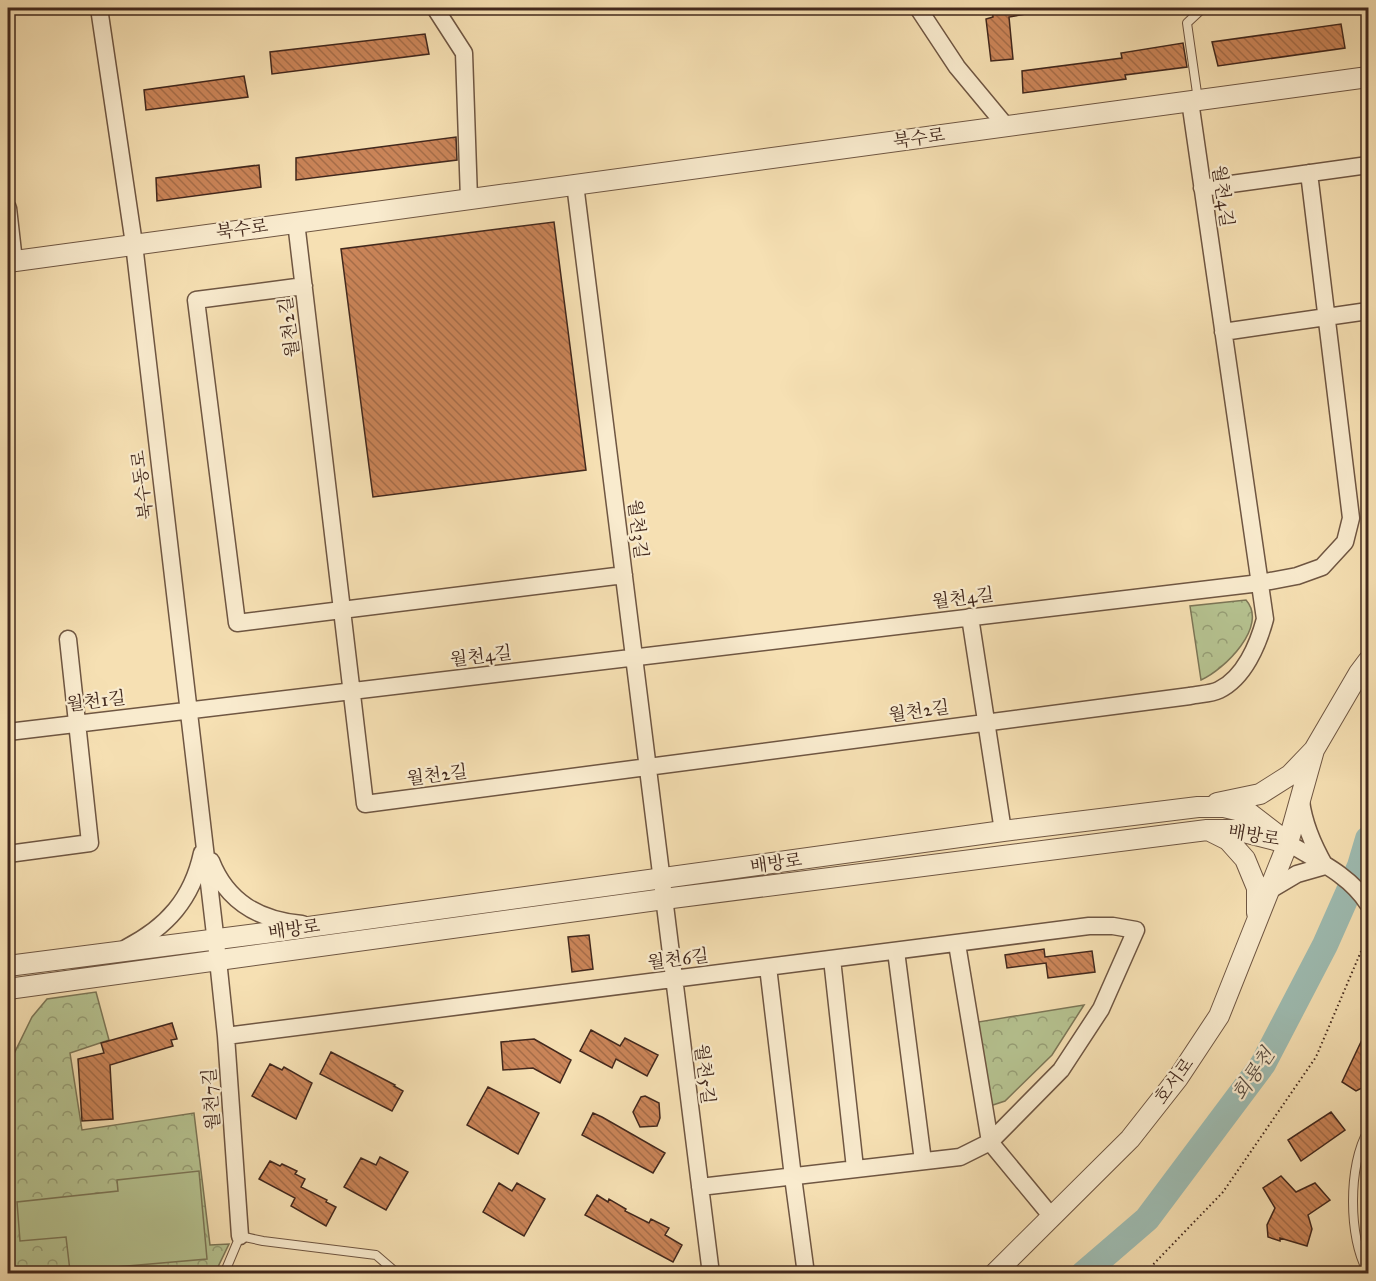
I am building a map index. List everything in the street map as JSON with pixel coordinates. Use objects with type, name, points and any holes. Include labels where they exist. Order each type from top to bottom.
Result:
[{"type":"street","name":"북수동로","points":[[99,8],[134,244],[218,960]]},
{"type":"street","points":[[435,8],[464,53],[469,199]]},
{"type":"street","points":[[918,8],[957,67],[1006,126]]},
{"type":"street","name":"북수로","points":[[8,208],[11,261],[1368,77]]},
{"type":"street","name":"월천4길","points":[[189,710],[1260,583],[1202,188],[1194,101]]},
{"type":"street","points":[[1202,188],[1368,165]]},
{"type":"street","points":[[1260,583],[1297,576],[1322,567],[1345,542],[1351,518],[1309,173]]},
{"type":"street","name":"월천3길","points":[[575,184],[662,879]]},
{"type":"street","name":"월천2길","points":[[296,222],[365,804],[1190,696],[1219,690],[1240,673],[1258,643],[1265,620],[1260,583]]},
{"type":"street","points":[[304,286],[196,300],[237,623],[624,575]]},
{"type":"street","points":[[1223,332],[1368,311]]},
{"type":"street","points":[[970,617],[1003,831]]},
{"type":"street","points":[[8,854],[90,843],[68,639]]},
{"type":"street","points":[[1194,808],[1260,794],[1290,775],[1314,750],[1368,661]]},
{"type":"street","name":"월천1길","points":[[8,732],[189,710]]},
{"type":"street","name":"호서로","points":[[994,1274],[1130,1139],[1178,1077],[1219,1016],[1288,843],[1314,750]]},
{"type":"street","points":[[1300,799],[1304,820],[1317,856]]},
{"type":"street","name":"배방로","points":[[8,966],[318,926],[1003,831],[1194,808],[1224,807],[1249,813],[1288,843]]},
{"type":"street","points":[[1207,830],[1228,840],[1245,859],[1257,888],[1257,923]]},
{"type":"street","name":"배방로","points":[[8,988],[664,899],[1207,830],[1236,830],[1288,843]]},
{"type":"street","points":[[204,843],[216,875],[233,897],[255,912],[283,922],[318,926]]},
{"type":"street","points":[[119,952],[146,938],[169,919],[186,896],[198,870],[204,843]]},
{"type":"street","points":[[1288,843],[1317,856],[1355,887],[1368,904]]},
{"type":"street","points":[[1270,890],[1297,874],[1317,856]]},
{"type":"street","name":"월천5길","points":[[662,879],[711,1274]]},
{"type":"street","name":"월천6길","points":[[225,1036],[1089,926],[1113,926],[1136,930],[1101,1009],[1061,1070],[990,1142]]},
{"type":"street","points":[[957,944],[990,1142],[1052,1217]]},
{"type":"street","points":[[896,951],[922,1161]]},
{"type":"street","points":[[832,959],[855,1168]]},
{"type":"street","name":"월천7길","points":[[218,960],[240,1236]]},
{"type":"street","points":[[768,967],[806,1274]]},
{"type":"street","points":[[700,1187],[960,1157],[990,1142]]},
{"type":"lane","points":[[1194,101],[1187,23],[1203,8]]},
{"type":"lane","points":[[1368,1131],[1356,1169],[1352,1201],[1361,1260],[1368,1272]]},
{"type":"lane","points":[[224,1274],[240,1236],[376,1255],[398,1274]]},
{"type":"path","points":[[1144,1274],[1223,1192],[1316,1057],[1368,935]]},
{"type":"green space","points":[[1246,600],[1252,610],[1252,622],[1248,634],[1241,646],[1221,667],[1201,680],[1190,606]]},
{"type":"green space","points":[[96,992],[109,1040],[70,1053],[82,1130],[194,1113],[210,1245],[229,1244],[215,1273],[8,1273],[8,1066],[32,1017],[47,999]]},
{"type":"green space","points":[[1084,1005],[1052,1055],[1005,1101],[990,1106],[978,1022]]},
{"type":"green space","points":[[199,1171],[207,1259],[70,1271],[66,1237],[20,1241],[17,1202],[118,1191],[117,1180]]},
{"type":"building","points":[[992,8],[1031,8],[1032,13],[1009,17],[1013,59],[991,61],[986,19],[993,17]]},
{"type":"building","points":[[1341,24],[1345,48],[1218,66],[1212,42]]},
{"type":"building","points":[[425,34],[429,54],[272,74],[270,52]]},
{"type":"building","points":[[1183,43],[1187,67],[1125,75],[1126,79],[1023,93],[1022,71],[1122,58],[1121,53]]},
{"type":"building","points":[[244,76],[248,97],[146,110],[144,90]]},
{"type":"building","points":[[456,137],[457,160],[296,180],[296,158]]},
{"type":"building","points":[[259,165],[261,187],[157,201],[156,178]]},
{"type":"building","points":[[554,222],[586,470],[373,497],[341,249]]},
{"type":"building","points":[[589,935],[593,969],[572,972],[568,937]]},
{"type":"building","points":[[1044,949],[1045,957],[1092,951],[1095,972],[1048,978],[1046,963],[1007,968],[1005,955]]},
{"type":"building","points":[[172,1023],[177,1039],[171,1040],[173,1046],[110,1065],[113,1119],[82,1121],[78,1059],[104,1053],[101,1043]]},
{"type":"building","points":[[1368,1027],[1368,1085],[1356,1091],[1342,1082]]},
{"type":"building","points":[[591,1030],[620,1046],[625,1038],[658,1055],[647,1076],[616,1059],[612,1068],[580,1051]]},
{"type":"building","points":[[534,1039],[571,1060],[560,1083],[533,1068],[503,1070],[501,1042]]},
{"type":"building","points":[[331,1052],[403,1091],[392,1111],[320,1074]]},
{"type":"building","points":[[270,1064],[282,1070],[284,1067],[312,1083],[296,1119],[252,1096]]},
{"type":"building","points":[[488,1087],[539,1113],[518,1154],[467,1125]]},
{"type":"building","points":[[645,1096],[659,1103],[660,1118],[657,1126],[640,1127],[633,1112],[641,1097]]},
{"type":"building","points":[[1331,1112],[1345,1130],[1301,1161],[1288,1140]]},
{"type":"building","points":[[593,1113],[665,1153],[653,1173],[582,1135]]},
{"type":"building","points":[[380,1157],[408,1172],[386,1210],[344,1187],[361,1158],[376,1165]]},
{"type":"building","points":[[270,1161],[297,1171],[295,1174],[305,1179],[301,1187],[336,1207],[326,1226],[291,1206],[295,1198],[259,1179]]},
{"type":"building","points":[[1281,1176],[1296,1192],[1315,1183],[1330,1200],[1308,1215],[1312,1229],[1307,1246],[1268,1237],[1267,1225],[1275,1208],[1263,1188]]},
{"type":"building","points":[[499,1183],[512,1191],[517,1183],[545,1199],[524,1236],[483,1212]]},
{"type":"building","points":[[597,1195],[608,1202],[609,1199],[626,1209],[625,1211],[649,1223],[651,1219],[669,1228],[665,1235],[682,1245],[673,1262],[585,1215]]},
{"type":"waterway","name":"회룡천","points":[[1083,1274],[1147,1219],[1263,1064],[1325,945],[1360,866],[1368,839]]},
{"type":"waterway","points":[[8,1024],[11,1017]]}]
